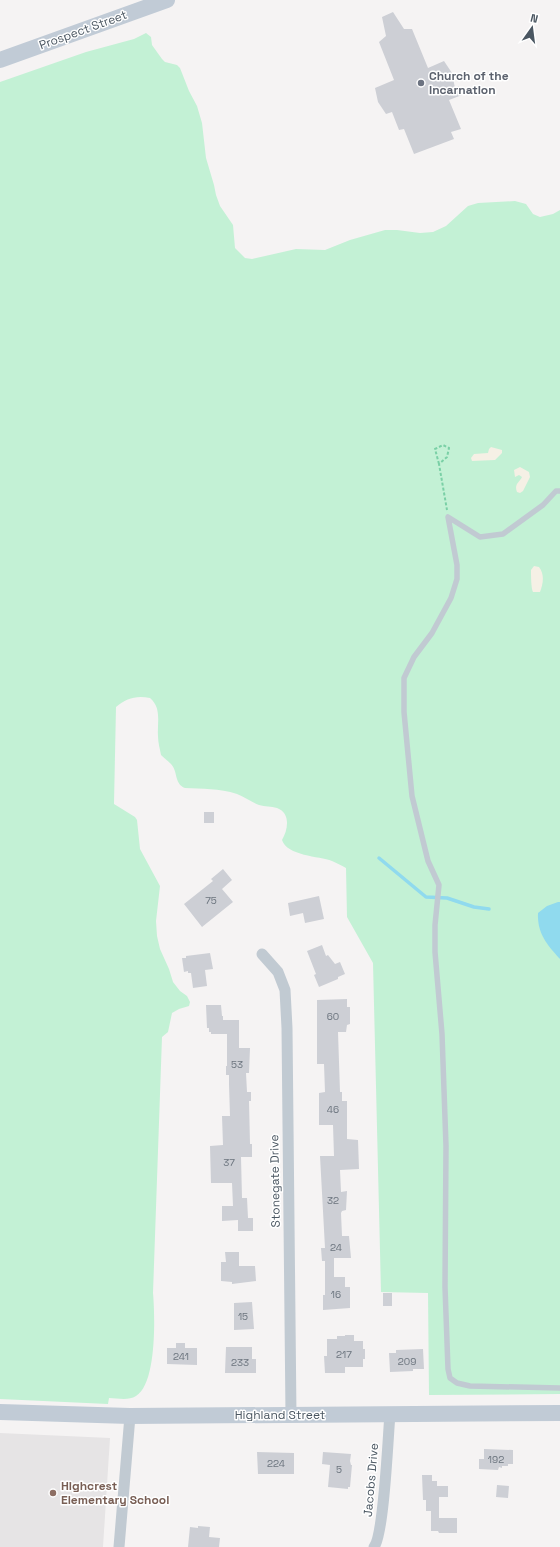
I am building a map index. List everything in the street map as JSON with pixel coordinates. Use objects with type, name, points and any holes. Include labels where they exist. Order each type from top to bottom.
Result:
[{"type":"street","name":"Prospect Street","points":[[0,60],[167,0]]},
{"type":"street","name":"Stonegate Drive","points":[[262,954],[278,972],[285,990],[287,1028],[291,1415]]},
{"type":"street","name":"Highland Street","points":[[0,1412],[130,1416],[560,1413]]},
{"type":"street","name":"Jacobs Drive","points":[[374,1547],[377,1544],[381,1520],[390,1414]]},
{"type":"street","points":[[119,1547],[130,1416]]},
{"type":"lane","points":[[448,518],[480,537],[504,534],[543,505],[556,491],[560,491]]},
{"type":"lane","points":[[448,518],[457,565],[457,579],[451,598],[432,633],[414,656],[404,678],[404,712],[412,796],[428,861],[439,885],[436,905],[436,952],[442,1034],[446,1146],[445,1287],[448,1369],[450,1378],[457,1383],[470,1386],[560,1388]]},
{"type":"path","points":[[439,464],[447,457],[449,448],[443,445],[435,449],[448,518]]},
{"type":"shaded area","name":"Highcrest Elementary School","points":[[0,1433],[110,1438],[103,1547],[0,1547]]},
{"type":"green space","points":[[146,33],[151,37],[152,45],[162,59],[165,62],[177,65],[180,68],[197,106],[202,123],[206,158],[216,195],[220,206],[233,225],[235,248],[245,258],[252,259],[296,249],[325,250],[350,240],[385,230],[420,233],[433,232],[446,226],[468,206],[478,203],[515,201],[526,204],[533,214],[540,217],[553,214],[560,210],[560,1394],[429,1395],[428,1293],[381,1292],[373,963],[347,917],[346,868],[326,859],[304,855],[290,849],[285,845],[282,840],[286,831],[287,822],[285,814],[281,810],[259,805],[240,795],[230,792],[211,789],[185,788],[179,784],[175,770],[161,755],[158,741],[158,711],[156,706],[150,698],[136,697],[124,701],[116,707],[114,804],[135,817],[137,820],[140,849],[160,886],[156,921],[160,949],[173,982],[180,991],[187,996],[190,1002],[189,1006],[172,1013],[168,1032],[162,1037],[153,1293],[154,1332],[151,1364],[148,1378],[143,1389],[136,1396],[126,1399],[109,1398],[108,1404],[0,1399],[0,82],[86,52],[134,39]]},
{"type":"sand","points":[[491,447],[502,450],[502,453],[495,460],[472,461],[471,458],[474,454],[488,453]]},
{"type":"sand","points":[[520,467],[529,472],[530,477],[523,491],[520,493],[517,492],[516,487],[522,477],[519,475],[515,477],[514,470]]},
{"type":"sand","points":[[534,566],[539,567],[543,576],[543,583],[540,592],[533,592],[532,590],[531,570]]},
{"type":"water","points":[[560,902],[560,959],[551,949],[541,933],[538,920],[538,913],[547,906]]},
{"type":"building","name":"Church of the Incarnation","points":[[393,12],[404,29],[412,29],[428,68],[444,61],[452,73],[455,88],[459,86],[462,95],[449,100],[461,129],[451,132],[454,139],[414,154],[404,129],[399,130],[392,112],[386,114],[378,102],[375,88],[394,80],[379,42],[386,36],[382,17]]},
{"type":"building","points":[[204,812],[214,812],[214,823],[204,823]]},
{"type":"building","points":[[223,869],[232,880],[222,889],[233,902],[202,927],[184,904],[213,881],[211,879]]},
{"type":"building","points":[[319,896],[324,919],[305,923],[303,913],[290,916],[288,903]]},
{"type":"building","points":[[322,945],[326,956],[328,955],[335,964],[340,962],[345,974],[338,977],[338,979],[319,987],[314,975],[316,974],[307,951]]},
{"type":"building","points":[[210,953],[213,969],[205,970],[207,986],[193,988],[191,973],[188,973],[188,971],[184,972],[182,958],[186,958],[186,956]]},
{"type":"building","points":[[347,999],[347,1007],[350,1007],[350,1024],[347,1025],[346,1032],[338,1032],[340,1092],[342,1092],[342,1101],[347,1101],[347,1139],[358,1140],[359,1169],[340,1170],[341,1192],[347,1191],[346,1210],[342,1211],[341,1213],[342,1236],[349,1236],[351,1258],[334,1258],[334,1277],[345,1277],[345,1287],[350,1287],[350,1308],[323,1310],[323,1295],[325,1295],[325,1261],[322,1261],[321,1248],[325,1248],[320,1156],[334,1156],[333,1125],[319,1125],[319,1093],[325,1092],[324,1064],[317,1064],[317,1000]]},
{"type":"building","points":[[206,1005],[221,1005],[223,1020],[239,1020],[239,1048],[250,1048],[249,1073],[246,1073],[247,1092],[251,1092],[251,1101],[249,1101],[250,1144],[252,1144],[252,1157],[241,1157],[242,1198],[247,1198],[248,1218],[253,1218],[253,1231],[238,1231],[238,1220],[222,1221],[222,1206],[233,1206],[232,1183],[211,1183],[210,1146],[223,1145],[222,1116],[230,1116],[229,1075],[226,1075],[227,1034],[211,1034],[211,1032],[209,1032],[209,1028],[207,1028]]},
{"type":"building","points":[[225,1252],[239,1252],[239,1266],[255,1266],[256,1281],[232,1284],[232,1282],[221,1281],[221,1262],[226,1262]]},
{"type":"building","points":[[383,1293],[392,1293],[392,1306],[383,1306]]},
{"type":"building","points":[[252,1302],[254,1329],[234,1330],[234,1303]]},
{"type":"building","points":[[354,1335],[354,1341],[363,1341],[365,1359],[363,1359],[363,1367],[345,1367],[345,1373],[325,1373],[324,1356],[327,1356],[327,1339],[337,1339],[337,1336]]},
{"type":"building","points":[[176,1343],[185,1343],[185,1348],[197,1348],[197,1365],[167,1364],[167,1348],[176,1348]]},
{"type":"building","points":[[226,1347],[252,1347],[252,1359],[256,1359],[256,1373],[225,1373]]},
{"type":"building","points":[[423,1349],[424,1369],[390,1372],[389,1353],[396,1353],[396,1350]]},
{"type":"building","points":[[484,1449],[513,1450],[513,1464],[502,1466],[502,1468],[499,1467],[498,1470],[479,1469],[479,1459],[484,1459]]},
{"type":"building","points":[[257,1452],[294,1453],[294,1474],[258,1474]]},
{"type":"building","points":[[323,1452],[351,1454],[350,1461],[352,1465],[350,1487],[348,1487],[348,1489],[328,1487],[330,1465],[322,1464]]},
{"type":"building","points":[[422,1475],[432,1475],[432,1481],[437,1481],[437,1486],[448,1486],[448,1497],[439,1497],[439,1518],[457,1518],[457,1533],[439,1533],[438,1531],[431,1531],[431,1511],[426,1511],[426,1500],[423,1500]]},
{"type":"building","points":[[497,1485],[509,1486],[508,1498],[496,1497]]},
{"type":"building","points":[[198,1526],[210,1527],[209,1537],[220,1538],[219,1547],[188,1547],[190,1527],[198,1528]]},
{"type":"waterway","points":[[379,858],[426,897],[447,898],[474,907],[489,909]]},
{"type":"place","name":"Church of the Incarnation","points":[[421,83]]},
{"type":"place","name":"Highcrest Elementary School","points":[[53,1493]]}]
